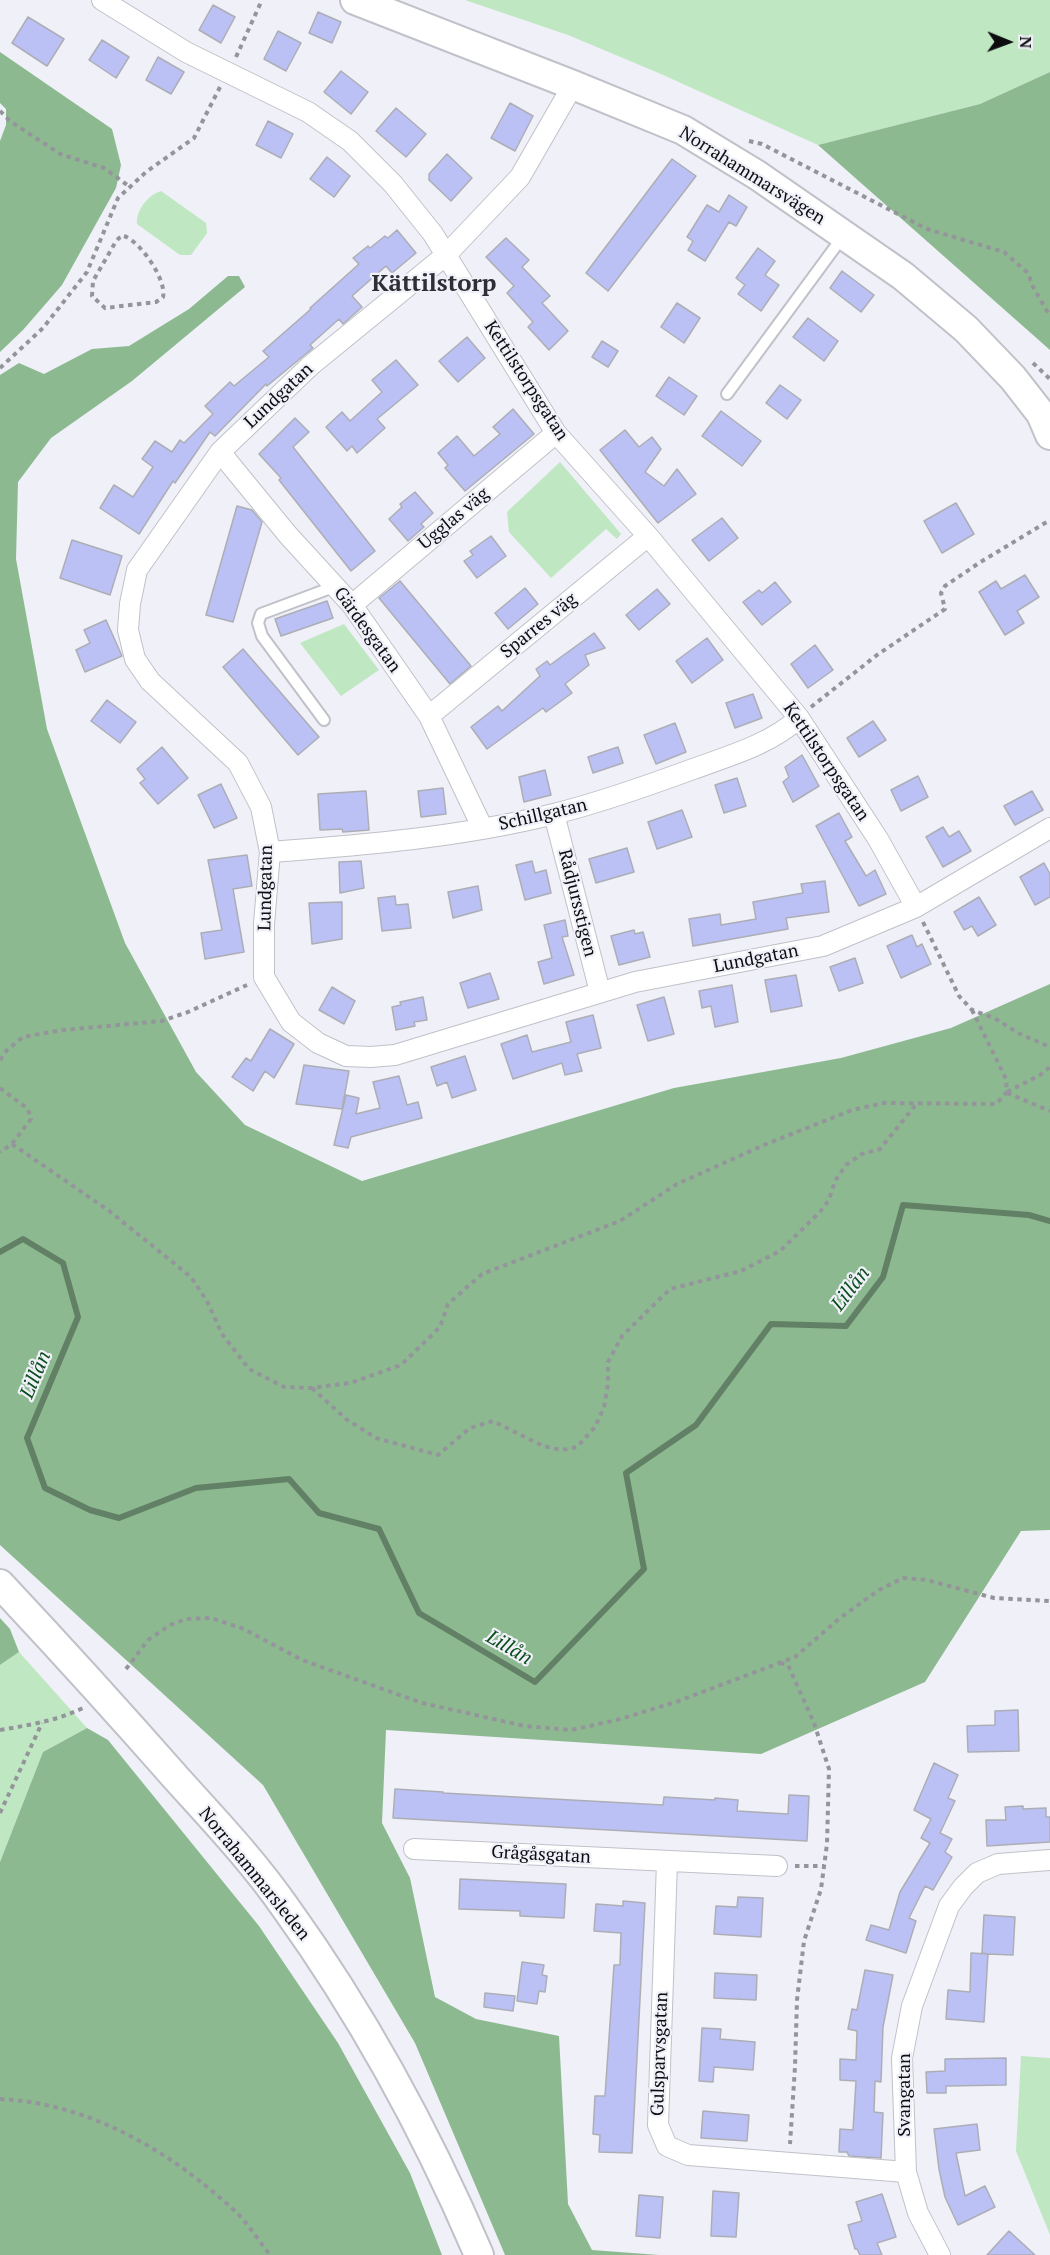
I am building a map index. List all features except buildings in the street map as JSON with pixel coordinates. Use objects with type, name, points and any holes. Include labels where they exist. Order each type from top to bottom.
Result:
[{"type":"street","name":"Kettilstorpsgatan","points":[[102,0],[186,52],[308,112],[350,141],[393,184],[433,234],[556,433],[648,536],[799,718],[878,839],[916,907]]},
{"type":"street","name":"Norrahammarsvägen","points":[[355,0],[683,130],[757,175],[903,276],[966,329],[1012,378],[1041,414],[1050,435]]},
{"type":"street","name":"Lundgatan","points":[[573,85],[520,177],[446,255],[310,366],[219,452],[137,570],[130,604],[128,630],[135,659],[150,681],[237,763],[261,807],[270,852],[264,924],[264,977],[291,1022],[318,1043],[346,1056],[395,1055],[635,982],[822,945],[916,907],[1050,828]]},
{"type":"street","name":"Ugglas väg","points":[[352,605],[556,433]]},
{"type":"street","name":"Gärdesgatan","points":[[219,452],[288,535],[352,605],[429,716],[483,829]]},
{"type":"street","name":"Sparres väg","points":[[429,716],[648,536]]},
{"type":"street","name":"Schillgatan","points":[[270,852],[382,844],[483,829],[554,814],[623,795],[708,763],[783,732],[799,718]]},
{"type":"street","name":"Rådjursstigen","points":[[554,814],[600,992]]},
{"type":"street","name":"Norrahammarsleden","points":[[0,1584],[194,1798],[284,1905],[329,1971],[407,2103],[474,2248]]},
{"type":"street","name":"Grågåsgatan","points":[[414,1849],[777,1866]]},
{"type":"street","name":"Svangatan","points":[[940,2255],[918,2213],[906,2172],[902,2058],[912,2006],[949,1906],[963,1887],[977,1873],[998,1864],[1050,1860]]},
{"type":"street","name":"Gulsparvsgatan","points":[[668,1862],[658,2125],[667,2146],[688,2155],[906,2172]]},
{"type":"lane","points":[[727,394],[844,235]]},
{"type":"lane","points":[[324,720],[262,636],[258,623],[261,614],[336,586]]},
{"type":"path","points":[[0,368],[43,327],[87,272],[118,198],[146,172],[194,138],[228,74],[262,0]]},
{"type":"path","points":[[0,111],[10,121],[60,154],[104,168],[130,187]]},
{"type":"path","points":[[742,142],[762,144],[927,229],[1004,252],[1028,273],[1033,288],[1050,316]]},
{"type":"path","points":[[124,236],[138,245],[165,290],[163,297],[156,302],[105,308],[98,303],[92,296],[93,281],[115,243],[124,236]]},
{"type":"path","points":[[799,718],[877,655],[945,609],[941,593],[945,586],[1050,520]]},
{"type":"path","points":[[916,907],[959,996],[972,1010],[1006,1079],[1006,1092]]},
{"type":"path","points":[[0,1060],[7,1050],[23,1037],[97,1026],[162,1020],[209,1004],[264,977]]},
{"type":"path","points":[[972,1010],[994,1018],[1018,1033],[1050,1047]]},
{"type":"path","points":[[12,1144],[108,1210],[191,1277],[207,1301],[222,1334],[249,1369],[284,1387],[311,1388],[350,1383],[401,1365],[440,1328],[448,1304],[482,1274],[620,1221],[677,1184],[764,1145],[852,1110],[884,1103],[996,1104],[1006,1092],[1040,1075],[1050,1067]]},
{"type":"path","points":[[0,1088],[28,1109],[31,1119],[12,1144],[0,1152]]},
{"type":"path","points":[[1006,1092],[1050,1111]]},
{"type":"path","points":[[311,1388],[346,1419],[376,1438],[438,1455],[470,1428],[493,1421],[526,1435],[543,1446],[562,1450],[577,1447],[595,1427],[604,1407],[608,1384],[608,1362],[622,1336],[670,1289],[741,1271],[780,1251],[820,1212],[829,1200],[835,1182],[846,1165],[862,1154],[880,1149],[918,1102]]},
{"type":"path","points":[[126,1669],[148,1640],[170,1625],[186,1619],[211,1618],[244,1629],[302,1660],[422,1703],[525,1726],[571,1730],[617,1720],[676,1702],[795,1657],[872,1594],[903,1578],[927,1580],[994,1598],[1050,1601]]},
{"type":"path","points":[[779,1663],[788,1665],[814,1722],[829,1769],[827,1844],[821,1889],[804,1941],[797,2000],[789,2163]]},
{"type":"path","points":[[0,1730],[42,1723],[66,1716],[90,1704]]},
{"type":"path","points":[[0,1813],[42,1723]]},
{"type":"path","points":[[777,1866],[824,1866]]},
{"type":"path","points":[[0,2099],[18,2100],[56,2108],[99,2122],[147,2145],[177,2163],[240,2217],[270,2255]]},
{"type":"green space","points":[[465,0],[1050,0],[1050,72],[980,104],[818,145],[568,35]]},
{"type":"green space","points":[[0,52],[112,129],[121,165],[116,188],[62,285],[23,330],[0,352],[0,141],[6,125],[6,109],[0,103]]},
{"type":"green space","points":[[1050,72],[1050,350],[818,145],[980,104]]},
{"type":"green space","points":[[161,191],[206,223],[207,233],[191,255],[180,255],[137,224],[138,214],[144,204]]},
{"type":"green space","points":[[228,276],[239,276],[245,287],[132,381],[51,438],[18,482],[16,559],[47,729],[125,943],[196,1072],[245,1125],[362,1181],[674,1088],[841,1058],[951,1028],[1050,984],[1050,1530],[1021,1531],[925,1682],[761,1754],[386,1730],[382,1823],[410,1878],[435,1997],[476,2019],[559,2036],[568,2204],[592,2250],[659,2255],[505,2255],[415,2043],[263,1785],[0,1545],[0,375],[19,363],[44,374],[92,349],[129,346],[189,309]]},
{"type":"green space","points":[[560,462],[621,534],[617,539],[606,529],[551,578],[509,532],[507,512]]},
{"type":"green space","points":[[344,624],[379,670],[341,696],[300,643]]},
{"type":"green space","points":[[0,1618],[10,1629],[19,1652],[0,1665]]},
{"type":"green space","points":[[19,1652],[87,1728],[43,1752],[0,1862],[0,1665]]},
{"type":"green space","points":[[87,1728],[108,1740],[259,1926],[338,2043],[410,2173],[442,2255],[0,2255],[0,1862],[43,1752]]},
{"type":"green space","points":[[1021,2056],[1050,2058],[1050,2235],[1016,2151]]},
{"type":"waterway","name":"Lillån","points":[[0,1252],[23,1239],[63,1263],[78,1317],[27,1438],[45,1488],[90,1510],[119,1518],[196,1488],[289,1479],[319,1513],[379,1529],[419,1613],[535,1682],[644,1569],[626,1473],[696,1425],[771,1324],[846,1326],[883,1277],[903,1205],[1029,1215],[1050,1221]]},
{"type":"district","name":"Kättilstorp","points":[[434,284]]}]
